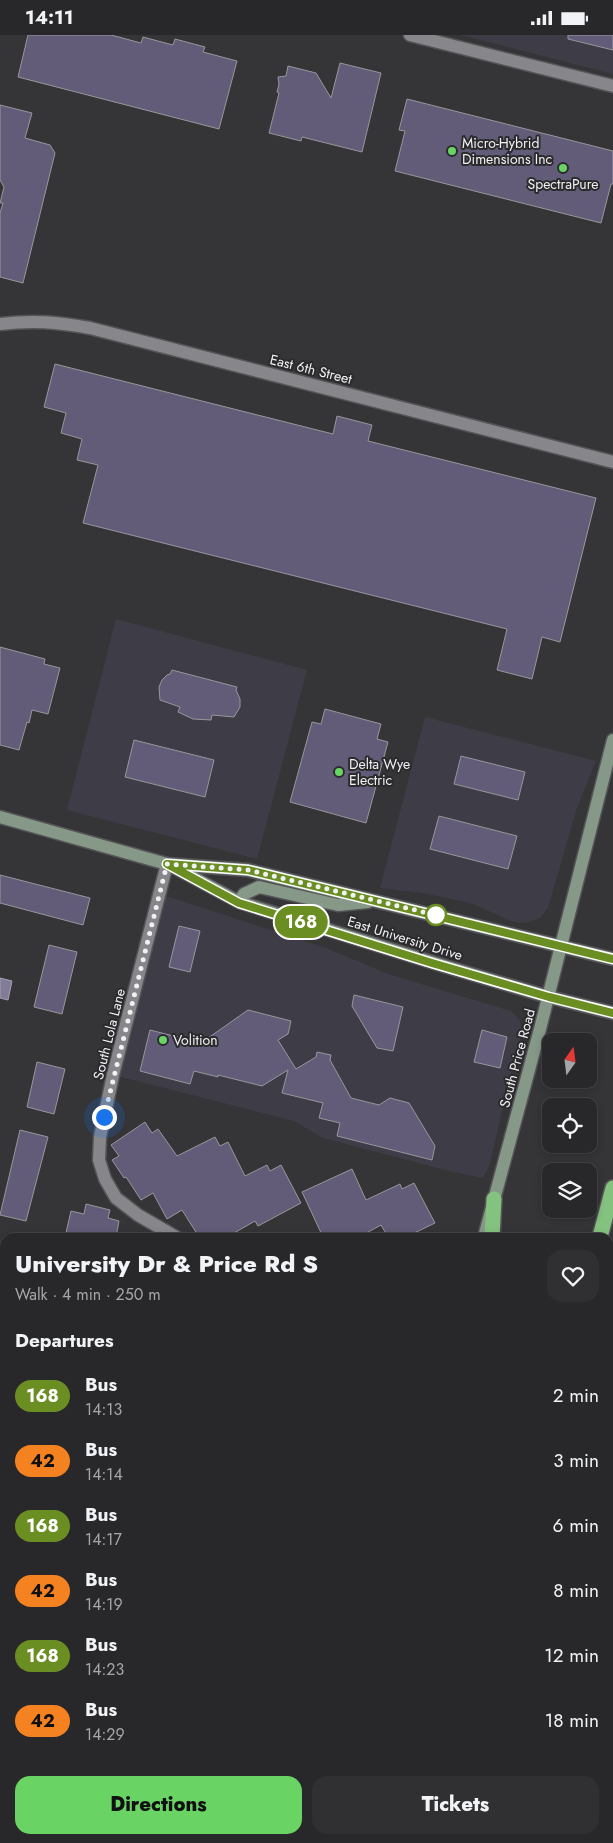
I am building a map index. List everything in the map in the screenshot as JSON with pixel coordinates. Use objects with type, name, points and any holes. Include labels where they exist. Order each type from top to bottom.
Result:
[{"type":"highway","points":[[601,1233],[613,1188]]},
{"type":"highway","points":[[492,1233],[494,1199]]},
{"type":"main road","name":"South Price Road","points":[[485,1233],[549,997],[613,740]]},
{"type":"main road","name":"East University Drive","points":[[0,817],[167,864],[248,870],[613,959]]},
{"type":"main road","name":"East University Drive","points":[[167,864],[239,903],[549,997],[613,1013]]},
{"type":"main road","points":[[239,903],[244,894],[259,887],[338,905],[378,901]]},
{"type":"street","points":[[410,35],[447,40],[613,86]]},
{"type":"street","name":"East 6th Street","points":[[0,324],[25,321],[51,321],[90,328],[613,462]]},
{"type":"street","name":"South Lola Lane","points":[[167,864],[113,1075],[100,1137],[99,1160],[105,1179],[116,1197],[138,1215],[169,1233]]},
{"type":"shaded area","points":[[461,35],[613,35],[613,74]]},
{"type":"shaded area","points":[[116,619],[307,670],[257,859],[67,810]]},
{"type":"shaded area","points":[[425,717],[596,761],[577,808],[548,908],[540,918],[520,923],[470,903],[423,893],[380,888]]},
{"type":"shaded area","points":[[160,894],[326,948],[391,975],[511,1011],[519,1019],[522,1030],[490,1164],[483,1178],[323,1138],[294,1121],[113,1075]]},
{"type":"shaded area","points":[[0,978],[12,981],[8,1000],[0,998]]},
{"type":"building","points":[[28,35],[111,35],[141,43],[143,37],[173,45],[175,39],[205,47],[203,52],[237,61],[219,129],[18,77]]},
{"type":"building","points":[[568,35],[613,35],[613,50],[568,39]]},
{"type":"building","points":[[340,63],[381,73],[362,152],[302,137],[301,141],[269,133],[279,93],[277,92],[278,77],[286,76],[288,66],[316,73],[331,98]]},
{"type":"building","points":[[407,99],[613,151],[613,184],[611,184],[601,223],[395,171],[405,131],[399,130]]},
{"type":"building","points":[[0,105],[32,113],[25,138],[50,145],[55,153],[23,283],[0,277],[0,213],[3,203],[0,203],[4,187],[0,180]]},
{"type":"building","points":[[55,364],[333,434],[337,416],[372,425],[368,441],[596,498],[560,642],[542,637],[532,679],[497,670],[507,629],[83,523],[98,465],[77,460],[82,439],[61,433],[66,413],[44,407]]},
{"type":"building","points":[[0,647],[45,659],[44,664],[60,668],[48,714],[32,710],[19,750],[0,745]]},
{"type":"building","points":[[172,670],[237,687],[240,707],[234,717],[212,715],[211,720],[193,719],[178,712],[180,707],[160,700],[159,687],[162,680]]},
{"type":"building","name":"Delta Wye Electric","points":[[325,709],[381,724],[377,739],[388,742],[366,823],[290,802],[312,722],[321,724]]},
{"type":"building","points":[[134,740],[214,760],[205,797],[125,777]]},
{"type":"building","points":[[461,756],[525,772],[518,800],[454,784]]},
{"type":"building","points":[[439,816],[517,836],[508,869],[430,849]]},
{"type":"building","points":[[0,875],[90,898],[83,925],[0,903]]},
{"type":"building","points":[[179,926],[200,931],[190,972],[169,967]]},
{"type":"building","points":[[49,945],[77,952],[62,1014],[34,1007]]},
{"type":"building","points":[[354,995],[403,1007],[393,1051],[377,1048],[352,1006]]},
{"type":"building","points":[[248,1010],[291,1021],[288,1034],[278,1040],[296,1069],[316,1057],[317,1052],[331,1055],[330,1060],[351,1098],[379,1105],[390,1098],[409,1103],[435,1146],[432,1160],[337,1136],[340,1123],[319,1118],[323,1103],[282,1093],[288,1070],[262,1086],[194,1071],[190,1084],[140,1071],[150,1030],[201,1043]]},
{"type":"building","points":[[482,1030],[507,1037],[500,1068],[474,1062]]},
{"type":"building","points":[[37,1062],[65,1069],[54,1114],[27,1107]]},
{"type":"building","points":[[145,1122],[152,1133],[158,1129],[177,1156],[215,1137],[220,1146],[228,1142],[245,1176],[267,1165],[270,1171],[281,1165],[301,1203],[258,1226],[255,1221],[234,1233],[196,1233],[182,1210],[167,1219],[153,1193],[141,1200],[112,1160],[119,1156],[111,1145]]},
{"type":"building","points":[[20,1130],[48,1137],[26,1221],[0,1215]]},
{"type":"building","points":[[352,1169],[366,1200],[400,1184],[402,1189],[414,1183],[435,1223],[414,1233],[386,1233],[381,1225],[366,1233],[321,1233],[302,1192]]},
{"type":"building","points":[[86,1204],[110,1210],[108,1218],[119,1221],[117,1233],[66,1233],[71,1211],[84,1214]]},
{"type":"bus line","name":"168","points":[[613,959],[248,870],[167,864],[239,903],[432,963],[549,997],[613,1013]]},
{"type":"place","name":"Micro-Hybrid Dimensions Inc","points":[[452,151]]},
{"type":"place","name":"SpectraPure","points":[[563,168]]},
{"type":"place","name":"Delta Wye Electric","points":[[339,772]]},
{"type":"place","name":"Volition","points":[[163,1040]]},
{"type":"route","points":[[104,1117],[167,864],[248,870],[436,915]]}]
